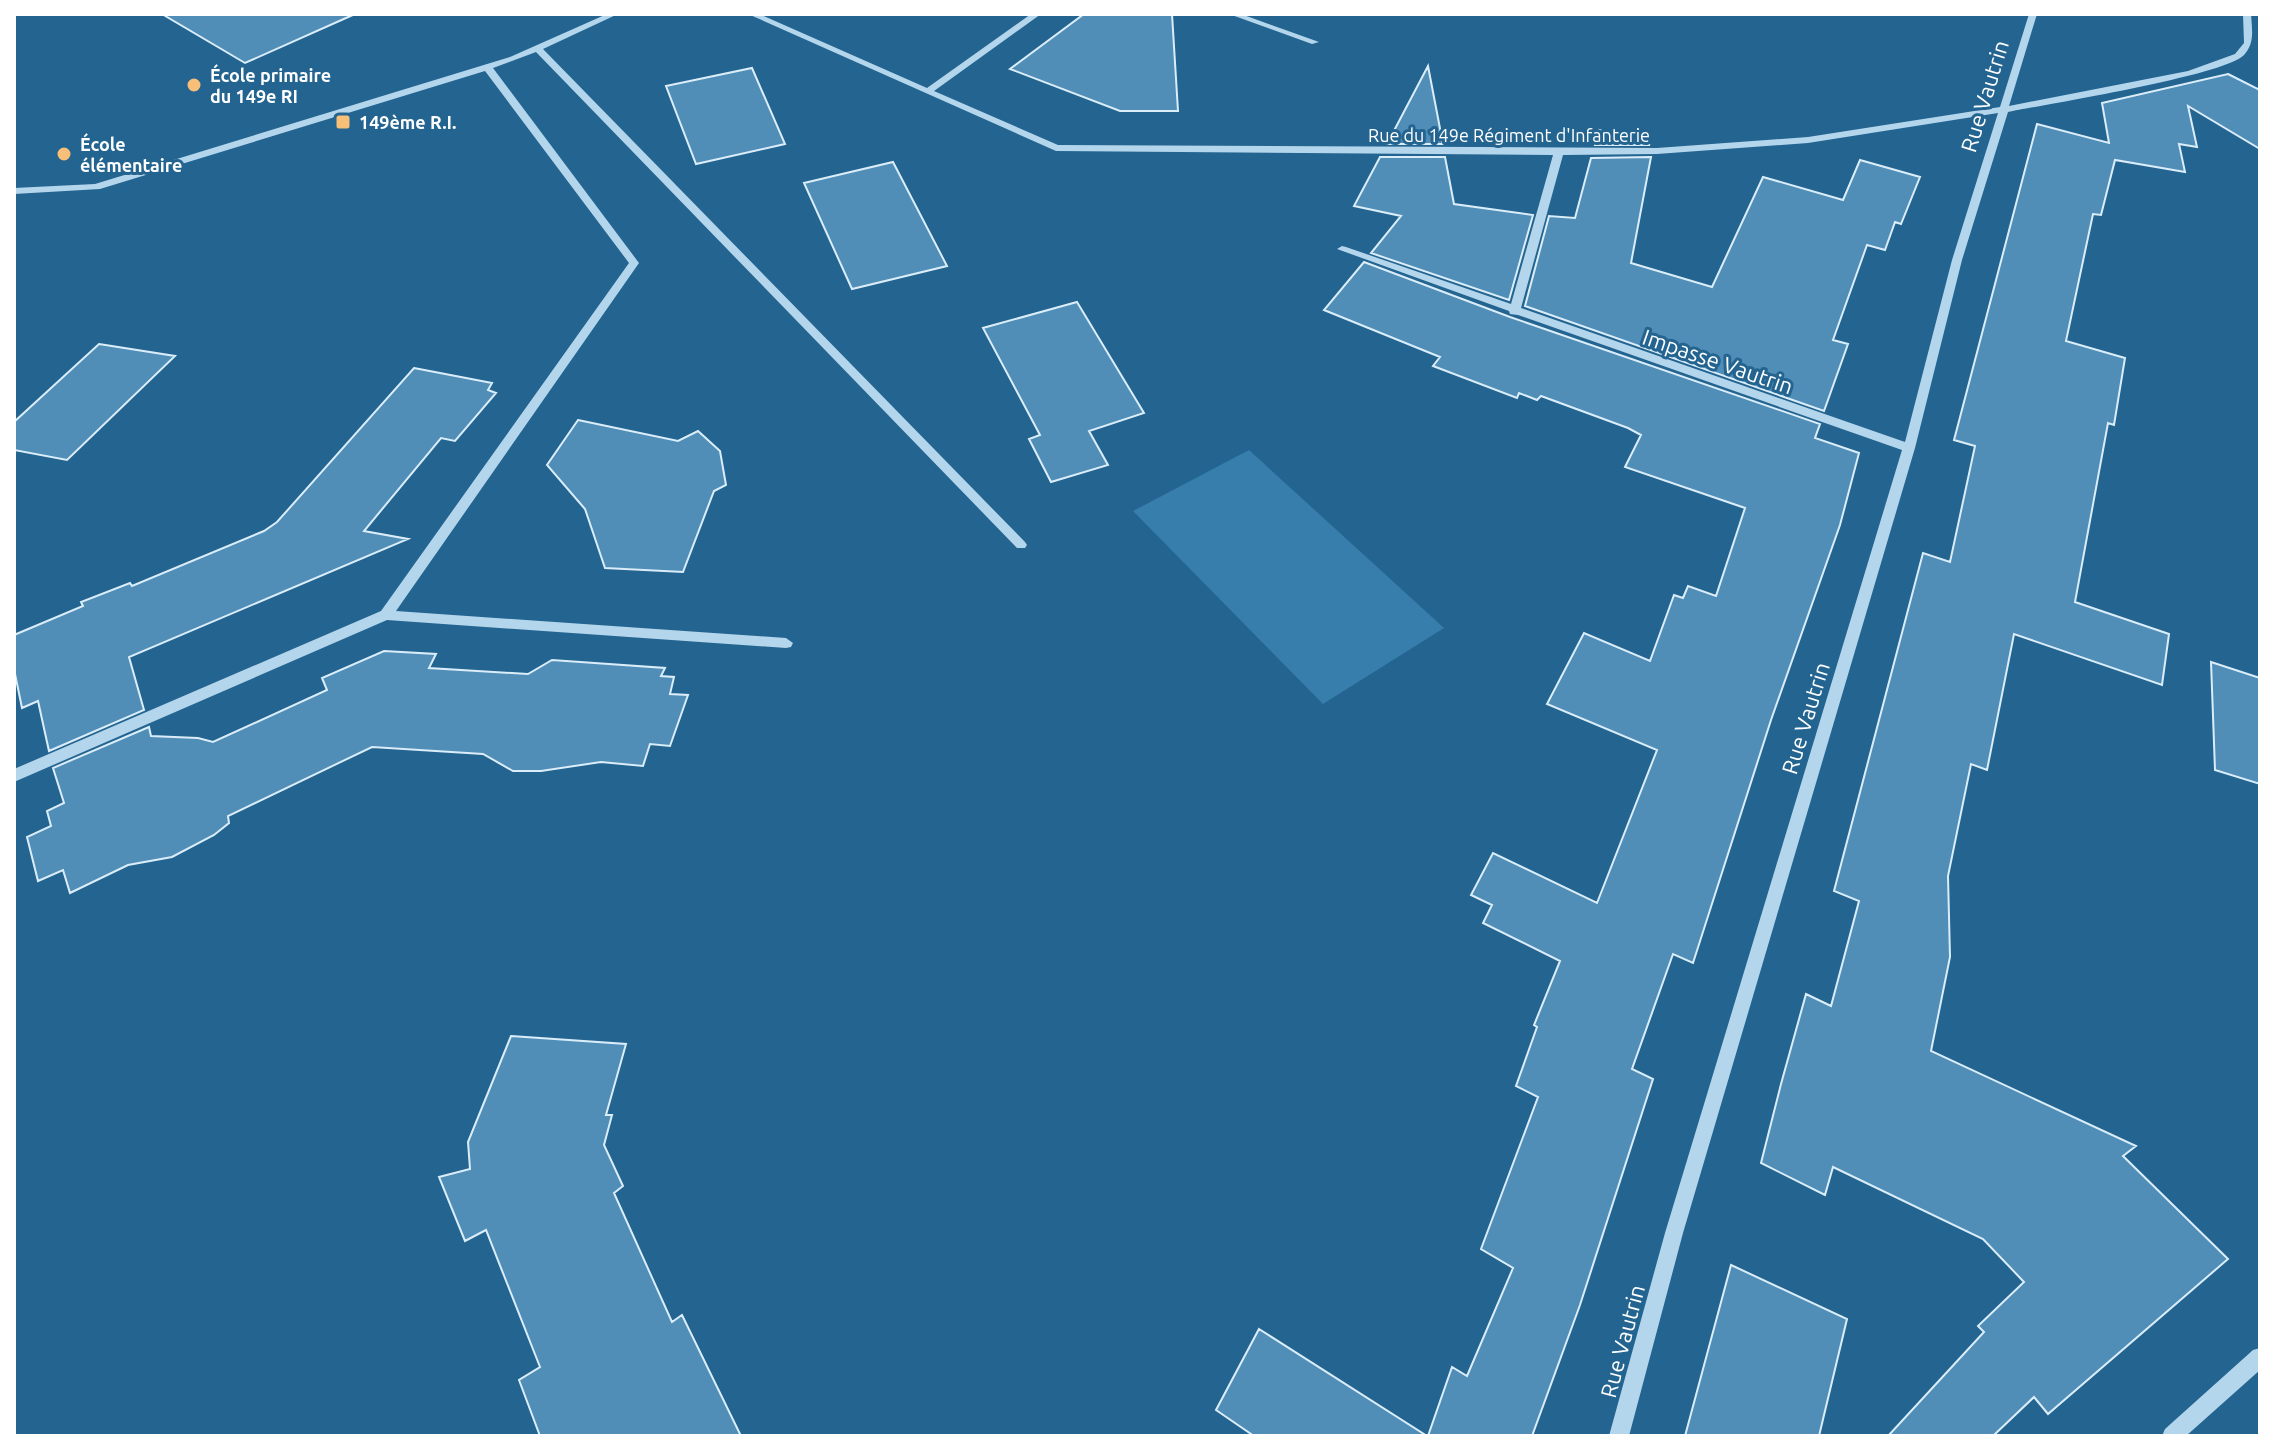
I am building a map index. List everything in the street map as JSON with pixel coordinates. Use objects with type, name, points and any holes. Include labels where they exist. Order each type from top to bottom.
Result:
[{"type":"street","points":[[14,191],[96,187],[487,67],[614,14]]},
{"type":"street","name":"Rue du 149e Régiment d'Infanterie","points":[[752,14],[1056,148],[1559,152],[1657,151],[1808,140],[2006,109],[2190,73],[2238,56],[2248,43],[2247,14]]},
{"type":"street","points":[[928,91],[1037,14]]},
{"type":"street","points":[[1233,14],[1315,42]]},
{"type":"street","name":"Rue Vautrin","points":[[1619,1436],[1674,1233],[1909,448],[1957,260],[2033,14]]},
{"type":"street","points":[[537,48],[1021,545]]},
{"type":"street","points":[[386,615],[634,263],[487,67]]},
{"type":"street","points":[[1514,312],[1559,152]]},
{"type":"street","name":"Impasse Vautrin","points":[[1342,249],[1514,312],[1909,448]]},
{"type":"street","points":[[14,776],[386,615],[786,643]]},
{"type":"street","points":[[2172,1436],[2260,1357]]},
{"type":"shaded area","points":[[1249,450],[1444,628],[1323,704],[1133,511]]},
{"type":"building","points":[[162,14],[355,14],[245,63]]},
{"type":"building","points":[[1084,14],[1172,14],[1178,111],[1120,111],[1010,69]]},
{"type":"building","points":[[1428,66],[1443,144],[1387,144]]},
{"type":"building","points":[[752,68],[785,144],[696,164],[666,86]]},
{"type":"building","points":[[2228,74],[2260,90],[2260,149],[2188,106],[2197,147],[2179,144],[2185,172],[2115,160],[2101,215],[2093,214],[2066,341],[2125,358],[2114,425],[2108,423],[2075,602],[2169,634],[2162,685],[2014,634],[1987,770],[1971,764],[1948,876],[1950,957],[1931,1051],[2136,1146],[2123,1156],[2228,1259],[2048,1414],[2034,1397],[1993,1436],[1888,1436],[1984,1332],[1978,1326],[2024,1282],[1983,1239],[1833,1167],[1825,1195],[1761,1163],[1806,994],[1831,1006],[1859,901],[1834,891],[1923,553],[1950,562],[1975,446],[1954,440],[2037,124],[2109,143],[2102,103]]},
{"type":"building","points":[[1599,130],[1650,145],[1595,145]]},
{"type":"building","points":[[1380,157],[1445,157],[1454,204],[1533,215],[1509,300],[1371,253],[1401,216],[1354,206]]},
{"type":"building","points":[[1651,157],[1631,263],[1712,287],[1763,177],[1843,200],[1860,160],[1920,177],[1901,224],[1895,222],[1885,250],[1867,245],[1833,340],[1848,344],[1824,411],[1525,306],[1549,216],[1575,218],[1591,158]]},
{"type":"building","points":[[893,162],[947,266],[852,289],[804,183]]},
{"type":"building","points":[[1364,262],[1510,317],[1820,424],[1815,438],[1859,453],[1840,525],[1771,720],[1693,963],[1673,954],[1632,1069],[1653,1079],[1580,1305],[1532,1436],[1428,1436],[1452,1367],[1467,1376],[1513,1268],[1481,1249],[1538,1097],[1516,1086],[1537,1027],[1534,1025],[1560,961],[1483,923],[1492,905],[1471,895],[1493,853],[1597,903],[1657,750],[1547,704],[1584,633],[1650,661],[1674,595],[1683,598],[1688,586],[1716,596],[1745,508],[1625,467],[1641,435],[1628,428],[1541,396],[1537,400],[1519,393],[1517,398],[1433,366],[1440,357],[1324,310]]},
{"type":"building","points":[[1077,302],[1144,413],[1089,431],[1108,465],[1051,482],[1029,439],[1040,435],[983,328]]},
{"type":"building","points":[[99,344],[175,356],[67,460],[14,450],[14,422]]},
{"type":"building","points":[[414,368],[492,383],[488,390],[496,393],[455,441],[441,438],[364,531],[408,539],[129,657],[144,710],[49,751],[38,701],[22,708],[14,669],[14,635],[83,606],[81,602],[130,583],[132,586],[264,531],[277,522]]},
{"type":"building","points":[[578,420],[678,441],[698,431],[720,451],[726,485],[714,491],[683,572],[605,568],[585,509],[547,465]]},
{"type":"building","points":[[384,651],[436,654],[429,668],[528,674],[552,660],[665,668],[661,676],[674,677],[670,694],[688,695],[670,746],[650,744],[643,766],[601,762],[541,771],[513,771],[483,754],[372,747],[228,816],[229,823],[214,835],[172,857],[128,865],[70,893],[63,870],[38,881],[27,837],[51,826],[47,811],[64,803],[53,768],[149,727],[151,736],[198,738],[213,742],[327,690],[322,678]]},
{"type":"building","points":[[2211,662],[2260,678],[2260,784],[2215,770]]},
{"type":"building","points":[[511,1036],[626,1044],[606,1115],[612,1115],[604,1145],[623,1186],[614,1193],[672,1322],[682,1315],[741,1436],[540,1436],[519,1380],[540,1367],[486,1230],[465,1241],[439,1177],[470,1169],[468,1142]]},
{"type":"building","points":[[1731,1265],[1847,1319],[1819,1436],[1685,1436]]},
{"type":"building","points":[[1259,1329],[1427,1436],[1254,1436],[1216,1410]]},
{"type":"place","name":"École primaire du 149e RI","points":[[194,85]]},
{"type":"place","name":"149ème R.I.","points":[[343,122]]},
{"type":"place","name":"École élémentaire","points":[[64,154]]}]
